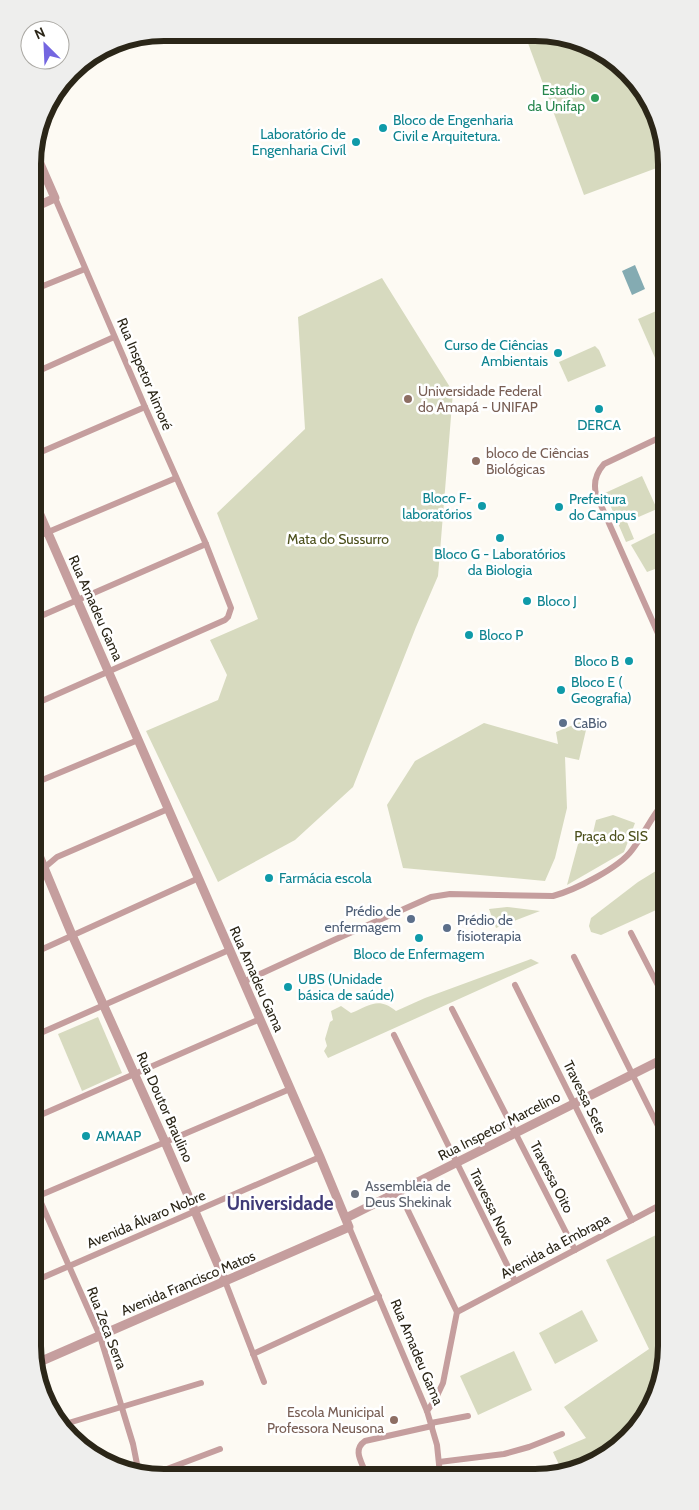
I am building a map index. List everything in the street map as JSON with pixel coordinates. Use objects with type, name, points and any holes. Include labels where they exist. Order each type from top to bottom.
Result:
[{"type":"street","name":"Rua Inspetor Aimoré","points":[[42,168],[144,408],[206,544],[232,608],[225,620],[109,671]]},
{"type":"street","points":[[42,204],[55,198]]},
{"type":"street","points":[[42,286],[85,269]]},
{"type":"street","points":[[42,369],[114,337]]},
{"type":"street","points":[[42,452],[144,408]]},
{"type":"street","points":[[658,438],[604,464],[599,469],[594,482],[596,494],[658,633]]},
{"type":"street","points":[[42,535],[176,478]]},
{"type":"street","name":"Rua Amadeu Gama","points":[[42,518],[320,1157],[428,1411],[437,1445],[440,1469]]},
{"type":"street","points":[[42,617],[206,544]]},
{"type":"street","points":[[42,701],[109,671]]},
{"type":"street","points":[[41,780],[138,740]]},
{"type":"street","points":[[44,868],[57,857],[168,809]]},
{"type":"street","points":[[243,982],[431,897],[450,894],[553,896],[563,893],[588,882],[627,856],[657,812]]},
{"type":"street","name":"Rua Doutor Braulino","points":[[41,862],[225,1281],[264,1382]]},
{"type":"street","points":[[41,949],[199,878]]},
{"type":"street","points":[[631,933],[657,984]]},
{"type":"street","points":[[41,1033],[229,950]]},
{"type":"street","points":[[574,957],[657,1123]]},
{"type":"street","name":"Travessa Sete","points":[[515,986],[632,1220]]},
{"type":"street","name":"Travessa Oito","points":[[452,1008],[575,1250]]},
{"type":"street","points":[[41,1116],[260,1019]]},
{"type":"street","name":"Travessa Nove","points":[[394,1035],[515,1281]]},
{"type":"street","name":"Rua Inspetor Marcelino","points":[[346,1218],[657,1062]]},
{"type":"street","points":[[41,1196],[290,1089]]},
{"type":"street","name":"Avenida Álvaro Nobre","points":[[41,1278],[320,1157]]},
{"type":"street","points":[[399,1192],[457,1312],[443,1383],[428,1411]]},
{"type":"street","name":"Rua Zeca Serra","points":[[41,1204],[100,1336],[133,1444],[137,1465]]},
{"type":"street","name":"Avenida da Embrapa","points":[[457,1312],[657,1207]]},
{"type":"street","name":"Avenida Francisco Matos","points":[[42,1361],[349,1227]]},
{"type":"street","points":[[253,1354],[379,1296]]},
{"type":"street","points":[[69,1423],[201,1383]]},
{"type":"street","points":[[364,1469],[358,1454],[362,1442],[468,1416]]},
{"type":"street","points":[[439,1462],[504,1454],[529,1447],[562,1434]]},
{"type":"street","points":[[167,1469],[220,1449]]},
{"type":"green space","name":"Estadio da Unifap","points":[[527,41],[566,45],[596,58],[610,67],[632,89],[648,117],[654,133],[658,167],[584,195]]},
{"type":"green space","name":"Mata do Sussurro","points":[[382,278],[453,392],[438,576],[353,787],[295,840],[218,882],[146,731],[218,700],[227,675],[210,640],[258,619],[217,513],[305,429],[298,317]]},
{"type":"green space","points":[[658,310],[658,364],[638,319]]},
{"type":"green space","points":[[595,346],[599,350],[606,366],[568,382],[559,362]]},
{"type":"green space","points":[[642,476],[657,509],[627,522],[634,539],[626,542],[605,493]]},
{"type":"green space","points":[[658,532],[658,568],[647,572],[631,545]]},
{"type":"green space","points":[[585,720],[586,730],[579,760],[565,757],[567,808],[555,858],[545,881],[403,868],[387,805],[415,761],[484,723],[558,744],[556,732]]},
{"type":"green space","name":"Praça do SIS","points":[[613,815],[635,823],[624,852],[567,885],[578,844],[592,837],[596,820]]},
{"type":"green space","points":[[657,870],[657,909],[601,935],[591,932],[589,926],[591,918],[638,882]]},
{"type":"green space","points":[[507,907],[540,911],[496,928],[489,909]]},
{"type":"green space","points":[[531,959],[539,963],[328,1058],[324,1051],[327,1046],[325,1039],[330,1022],[333,1020],[331,1011],[341,1006],[351,1013],[368,1005],[379,1003],[390,1006],[396,1011],[425,998]]},
{"type":"green space","points":[[98,1017],[122,1073],[82,1091],[58,1034]]},
{"type":"green space","points":[[657,1234],[657,1354],[655,1370],[648,1393],[641,1407],[622,1433],[589,1456],[560,1466],[553,1452],[586,1438],[564,1407],[649,1349],[606,1260]]},
{"type":"green space","points":[[582,1310],[598,1341],[555,1364],[539,1333]]},
{"type":"green space","points":[[514,1351],[532,1390],[478,1415],[460,1376]]},
{"type":"water","points":[[635,265],[645,289],[632,295],[622,271]]},
{"type":"place","name":"Estadio da Unifap","points":[[595,98]]},
{"type":"place","name":"Bloco de Engenharia Civil e Arquitetura.","points":[[383,128]]},
{"type":"place","name":"Laboratório de Engenharia Civíl","points":[[356,142]]},
{"type":"place","name":"Curso de Ciências Ambientais","points":[[558,353]]},
{"type":"place","name":"Universidade Federal do Amapá - UNIFAP","points":[[408,399]]},
{"type":"place","name":"DERCA","points":[[599,409]]},
{"type":"place","name":"bloco de Ciências Biológicas","points":[[476,461]]},
{"type":"place","name":"Bloco F- laboratórios","points":[[482,506]]},
{"type":"place","name":"Prefeitura do Campus","points":[[559,507]]},
{"type":"place","name":"Bloco G - Laboratórios da Biologia","points":[[500,538]]},
{"type":"place","name":"Bloco J","points":[[527,601]]},
{"type":"place","name":"Bloco P","points":[[469,635]]},
{"type":"place","name":"Bloco B","points":[[629,661]]},
{"type":"place","name":"Bloco E ( Geografia)","points":[[561,690]]},
{"type":"place","name":"CaBio","points":[[563,723]]},
{"type":"place","name":"Farmácia escola","points":[[269,878]]},
{"type":"place","name":"Prédio de enfermagem","points":[[411,919]]},
{"type":"place","name":"Prédio de fisioterapia","points":[[447,928]]},
{"type":"place","name":"Bloco de Enfermagem","points":[[419,938]]},
{"type":"place","name":"UBS (Unidade básica de saúde)","points":[[288,987]]},
{"type":"place","name":"AMAAP","points":[[86,1136]]},
{"type":"place","name":"Assembleia de Deus Shekinak","points":[[355,1194]]},
{"type":"place","name":"Escola Municipal Professora Neusona","points":[[394,1420]]},
{"type":"district","name":"Universidade","points":[[280,1203]]}]
